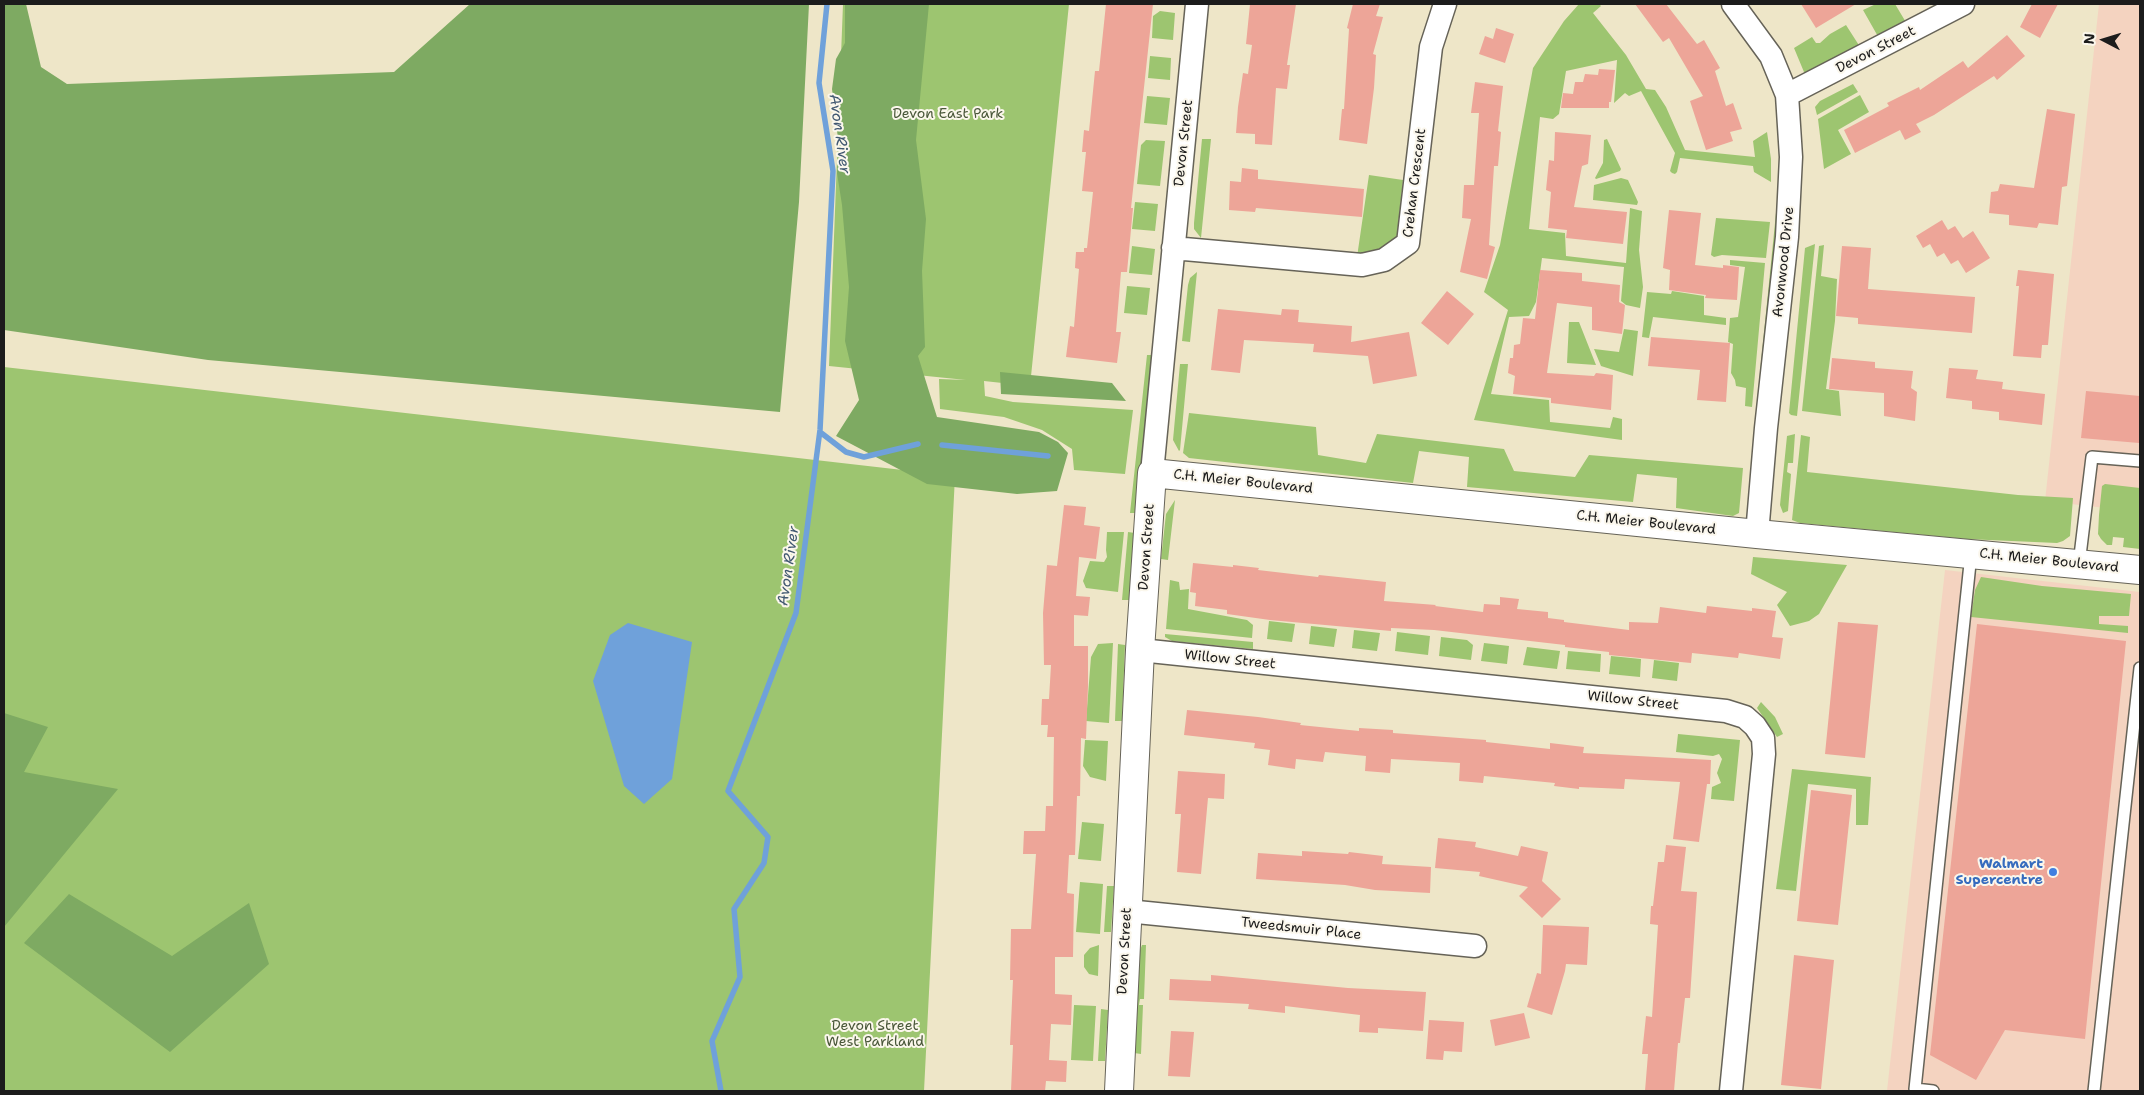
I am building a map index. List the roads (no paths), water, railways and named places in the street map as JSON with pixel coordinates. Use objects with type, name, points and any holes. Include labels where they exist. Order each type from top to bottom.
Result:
[{"type":"street","name":"Devon Street","points":[[1119,1091],[1140,650],[1152,473],[1197,4]]},
{"type":"street","name":"Crehan Crescent","points":[[1173,248],[1362,265],[1384,260],[1408,243],[1431,47],[1445,4]]},
{"type":"street","name":"Avonwood Drive","points":[[1733,4],[1771,56],[1787,95],[1791,157],[1791,198],[1758,534]]},
{"type":"street","name":"Devon Street","points":[[1787,95],[1964,4]]},
{"type":"street","name":"C.H. Meier Boulevard","points":[[1152,473],[2140,570]]},
{"type":"street","name":"Willow Street","points":[[1140,650],[1726,711],[1745,717],[1755,726],[1763,738],[1764,754],[1730,1091]]},
{"type":"street","name":"Tweedsmuir Place","points":[[1127,911],[1475,946]]},
{"type":"lane","points":[[2079,564],[2092,457],[2140,461]]},
{"type":"lane","points":[[1933,1091],[1915,1089],[1971,554]]},
{"type":"lane","points":[[2094,1091],[2140,668]]},
{"type":"water","points":[[628,623],[692,642],[672,779],[644,804],[624,786],[593,681],[610,635]]},
{"type":"waterway","name":"Avon River","points":[[721,1091],[712,1041],[740,977],[734,909],[764,863],[768,837],[728,791],[796,613],[820,430],[833,171],[819,83],[827,4]]},
{"type":"waterway","points":[[820,432],[846,452],[864,457],[918,444]]},
{"type":"waterway","points":[[942,445],[1048,456]]},
{"type":"place","name":"Walmart Supercentre","points":[[2053,872]]},
{"type":"park label","name":"Devon East Park","points":[[948,114]]},
{"type":"park label","name":"Devon Street West Parkland","points":[[875,1034]]}]
